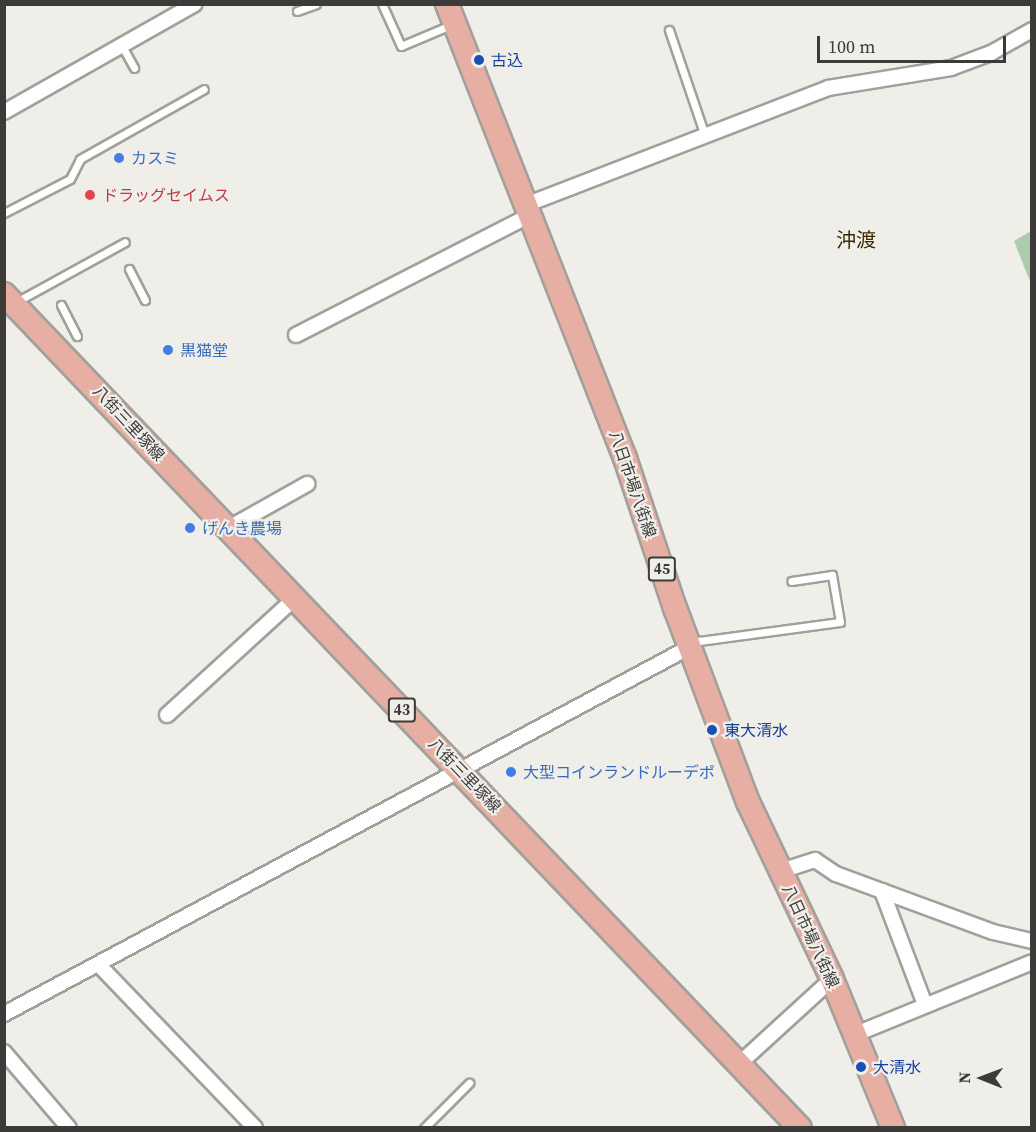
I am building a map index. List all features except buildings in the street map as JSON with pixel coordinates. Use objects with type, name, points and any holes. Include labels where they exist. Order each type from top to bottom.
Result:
[{"type":"main road","name":"八日市場八街線","points":[[451,14],[530,209],[625,458],[690,647],[748,802],[832,979],[893,1128]]},
{"type":"main road","name":"八街三里塚線","points":[[9,298],[60,345],[295,598],[800,1128]]},
{"type":"street","points":[[4,112],[195,4]]},
{"type":"street","points":[[296,335],[530,209],[705,133],[828,88],[951,68],[991,53],[1032,30]]},
{"type":"street","points":[[229,528],[307,484]]},
{"type":"street","points":[[168,715],[295,598]]},
{"type":"street","points":[[4,1014],[690,647]]},
{"type":"street","points":[[781,871],[814,860],[836,874],[993,932],[1032,941]]},
{"type":"street","points":[[882,891],[925,1005]]},
{"type":"street","points":[[855,1034],[1032,962]]},
{"type":"street","points":[[98,964],[255,1128]]},
{"type":"street","points":[[739,1064],[832,979]]},
{"type":"street","points":[[4,1052],[69,1128]]},
{"type":"lane","points":[[297,11],[316,4]]},
{"type":"lane","points":[[382,4],[401,46],[451,14]]},
{"type":"lane","points":[[669,30],[705,133]]},
{"type":"lane","points":[[122,46],[134,68]]},
{"type":"lane","points":[[4,213],[70,179],[80,159],[204,89]]},
{"type":"lane","points":[[9,298],[125,242]]},
{"type":"lane","points":[[129,269],[145,300]]},
{"type":"lane","points":[[61,305],[77,336]]},
{"type":"lane","points":[[690,647],[699,641],[840,622],[832,575],[791,581]]},
{"type":"lane","points":[[424,1128],[469,1083]]},
{"type":"green space","points":[[1031,231],[1031,284],[1014,241]]},
{"type":"place","name":"古込","points":[[479,60]]},
{"type":"place","name":"カスミ","points":[[119,158]]},
{"type":"place","name":"ドラッグセイムス","points":[[90,195]]},
{"type":"place","name":"黒猫堂","points":[[168,350]]},
{"type":"place","name":"げんき農場","points":[[190,528]]},
{"type":"place","name":"東大清水","points":[[712,730]]},
{"type":"place","name":"大型コインランドルーデポ","points":[[511,772]]},
{"type":"place","name":"大清水","points":[[861,1067]]},
{"type":"district","name":"沖渡","points":[[856,240]]}]
